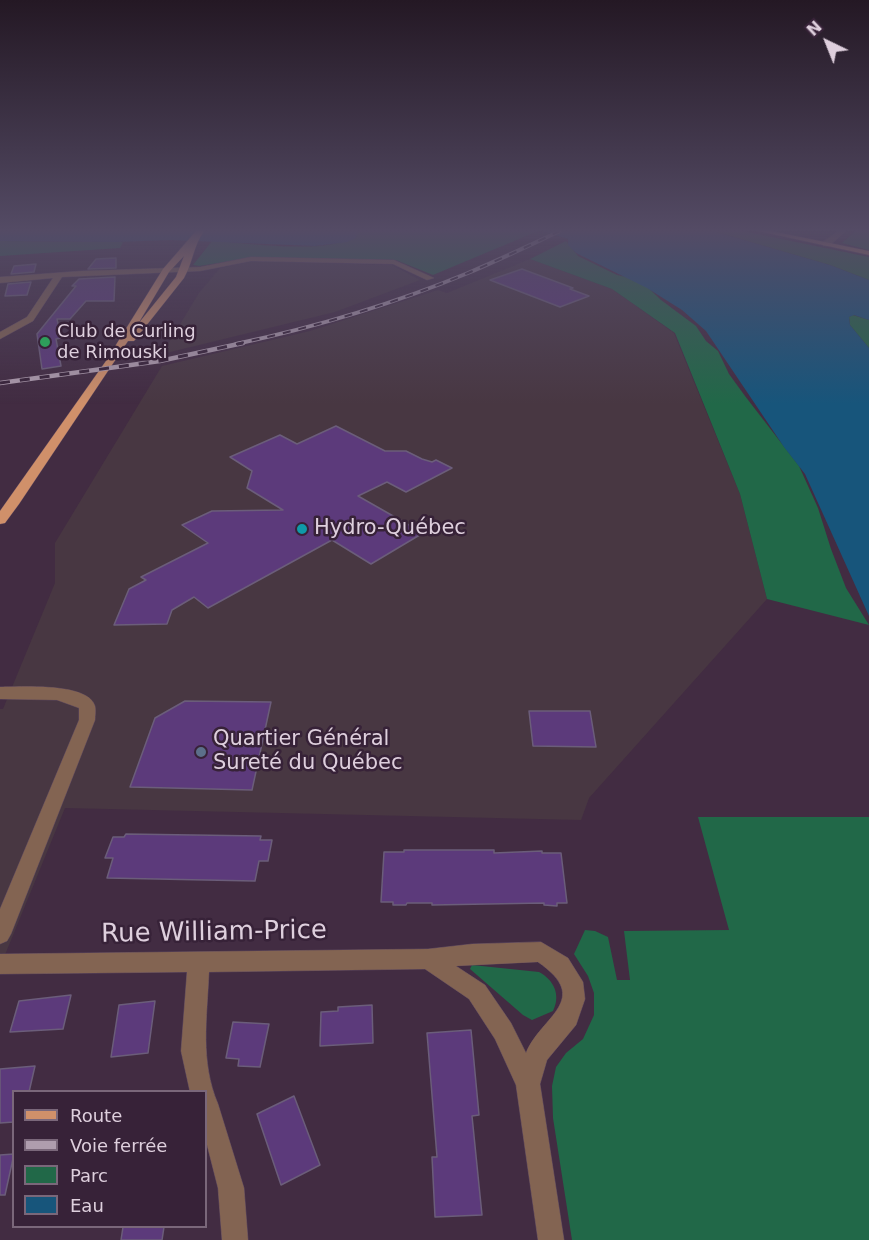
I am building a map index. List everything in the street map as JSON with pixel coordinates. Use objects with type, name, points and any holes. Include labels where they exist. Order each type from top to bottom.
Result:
[{"type":"main road","points":[[0,520],[111,361],[155,289]]},
{"type":"main road","points":[[111,361],[150,318],[171,289]]},
{"type":"main road","points":[[0,530],[15,501]]},
{"type":"street","points":[[0,336],[30,319],[50,289]]},
{"type":"street","points":[[0,693],[68,695],[79,699],[87,706],[87,720],[0,934]]},
{"type":"street","name":"Rue William-Price","points":[[0,964],[428,959],[472,954],[541,952],[560,965],[572,982],[574,999],[568,1017],[537,1054],[528,1084]]},
{"type":"street","name":"Rue William-Price","points":[[428,959],[477,992],[503,1031],[528,1084],[551,1240]]},
{"type":"street","points":[[199,962],[193,1051],[202,1090]]},
{"type":"street","points":[[207,1107],[231,1183],[236,1226],[235,1240]]},
{"type":"shaded area","points":[[202,289],[396,289],[335,312],[162,354]]},
{"type":"shaded area","points":[[457,289],[612,289],[674,333],[740,494],[767,599],[589,798],[581,820],[65,808],[0,967],[0,709],[3,709],[55,583],[55,543],[162,366],[310,331],[438,290],[447,293]]},
{"type":"green space","points":[[612,289],[649,289],[696,326],[706,341],[718,351],[729,374],[799,466],[818,508],[846,588],[869,625],[767,599],[740,494],[675,333]]},
{"type":"green space","points":[[853,315],[869,320],[869,348],[850,325],[849,317]]},
{"type":"green space","points":[[698,817],[869,817],[869,1240],[572,1240],[553,1118],[552,1086],[556,1067],[566,1053],[583,1039],[594,1015],[594,993],[588,976],[574,954],[585,930],[595,931],[608,937],[617,980],[630,980],[624,931],[729,930]]},
{"type":"green space","points":[[472,965],[539,972],[549,979],[555,988],[556,999],[553,1011],[532,1020],[523,1015],[470,969]]},
{"type":"water","points":[[648,289],[869,289],[869,320],[854,315],[849,317],[850,325],[869,348],[869,616],[805,474],[784,447],[706,331],[682,310]]},
{"type":"building","points":[[7,289],[29,289],[27,295],[5,296]]},
{"type":"building","points":[[74,289],[115,289],[114,301],[86,301],[70,319],[57,319],[61,338],[56,339],[61,366],[42,369],[37,334]]},
{"type":"building","points":[[513,289],[570,289],[589,296],[560,307]]},
{"type":"building","name":"Hydro-Québec","points":[[336,426],[385,451],[406,451],[432,462],[436,460],[452,468],[406,492],[387,482],[358,496],[423,533],[371,564],[332,540],[208,608],[194,597],[172,610],[167,624],[114,625],[129,589],[146,580],[141,577],[208,543],[182,525],[212,511],[283,510],[247,488],[252,471],[230,457],[280,435],[297,444]]},
{"type":"building","name":"Quartier Général Sureté du Québec","points":[[185,701],[271,702],[252,790],[130,787],[155,718]]},
{"type":"building","points":[[529,711],[590,711],[596,747],[533,746]]},
{"type":"building","points":[[126,834],[261,836],[260,840],[272,840],[268,861],[259,861],[255,881],[107,878],[113,858],[105,858],[113,837],[124,837]]},
{"type":"building","points":[[404,850],[561,853],[567,903],[557,903],[557,906],[544,905],[544,903],[432,905],[432,903],[407,903],[406,905],[393,905],[393,902],[381,902],[384,852],[404,852]]},
{"type":"building","points":[[71,995],[63,1029],[10,1032],[19,1001]]},
{"type":"building","points":[[155,1001],[148,1053],[111,1057],[119,1005]]},
{"type":"building","points":[[372,1005],[373,1043],[320,1046],[321,1012],[338,1011],[338,1007]]},
{"type":"building","points":[[233,1022],[269,1024],[260,1067],[238,1066],[239,1059],[226,1058]]},
{"type":"building","points":[[471,1030],[479,1115],[472,1116],[482,1215],[435,1217],[432,1157],[437,1157],[427,1033]]},
{"type":"building","points":[[35,1066],[29,1090],[12,1090],[12,1122],[0,1123],[0,1069]]},
{"type":"building","points":[[294,1096],[320,1165],[281,1185],[257,1114]]},
{"type":"building","points":[[12,1154],[5,1195],[0,1195],[0,1155]]},
{"type":"building","points":[[123,1228],[164,1228],[162,1240],[121,1240]]},
{"type":"railway","points":[[236,344],[325,322],[427,289]]},
{"type":"railway","points":[[0,383],[160,361],[243,343]]},
{"type":"place","name":"Club de Curling de Rimouski","points":[[45,342]]},
{"type":"place","name":"Hydro-Québec","points":[[302,529]]},
{"type":"place","name":"Quartier Général Sureté du Québec","points":[[201,752]]}]
